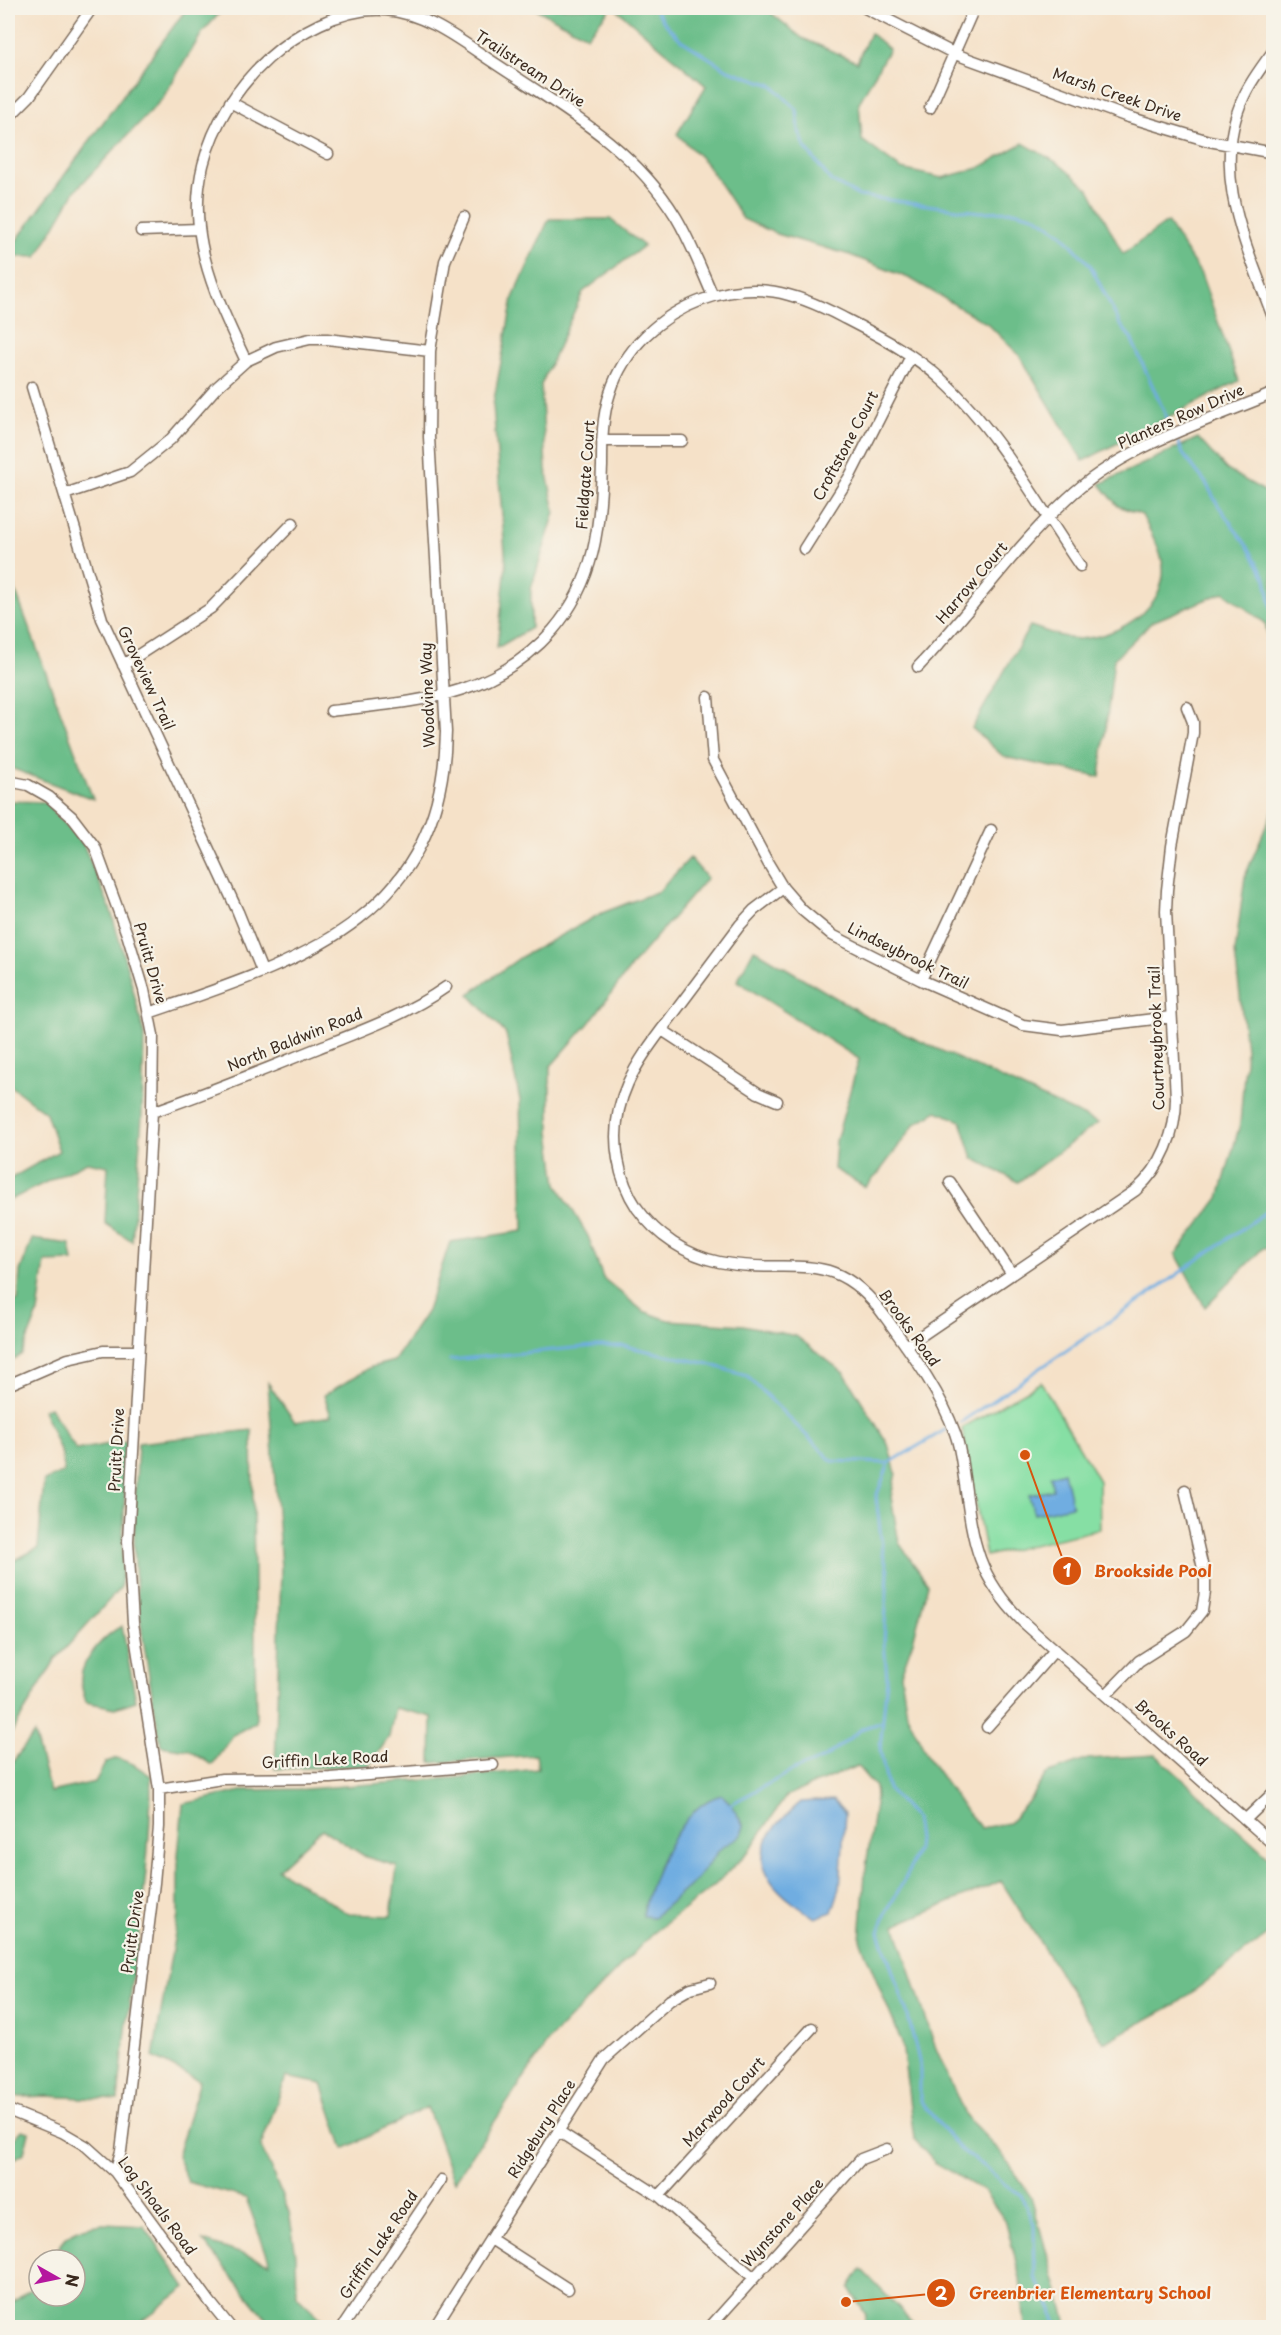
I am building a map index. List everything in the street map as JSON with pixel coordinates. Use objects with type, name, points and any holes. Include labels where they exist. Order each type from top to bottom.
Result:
[{"type":"street","points":[[8,118],[28,98],[92,8]]},
{"type":"street","name":"Marsh Creek Drive","points":[[865,8],[955,54],[1125,116],[1230,145],[1274,153]]},
{"type":"street","points":[[930,108],[974,8]]},
{"type":"street","name":"Trailstream Drive","points":[[246,361],[209,273],[199,229],[198,201],[204,164],[218,124],[230,102],[247,78],[271,55],[291,39],[329,19],[365,10],[385,10],[422,18],[439,27],[587,124],[626,156],[653,185],[675,215],[692,246],[713,296]]},
{"type":"street","points":[[1274,50],[1252,80],[1234,122],[1229,171],[1235,213],[1274,320]]},
{"type":"street","points":[[230,102],[328,154]]},
{"type":"street","name":"Woodvine Way","points":[[149,1013],[262,971],[310,950],[341,933],[379,903],[409,866],[430,825],[442,782],[446,749],[429,437],[429,351],[445,261],[464,217]]},
{"type":"street","points":[[141,231],[199,229]]},
{"type":"street","name":"Fieldgate Court","points":[[331,711],[424,700],[469,688],[512,666],[548,635],[576,596],[597,542],[601,510],[604,418],[619,370],[634,348],[652,329],[673,313],[713,296],[752,290],[795,295],[825,308],[911,356],[941,379],[973,411],[1080,566]]},
{"type":"street","points":[[65,494],[130,472],[171,439],[217,387],[246,361],[276,347],[310,339],[429,351]]},
{"type":"street","name":"Croftstone Court","points":[[804,549],[850,476],[911,356]]},
{"type":"street","name":"Groveview Trail","points":[[32,387],[102,619],[238,912],[262,971]]},
{"type":"street","name":"Planters Row Drive","points":[[1048,519],[1080,488],[1123,458],[1274,393]]},
{"type":"street","points":[[602,441],[682,441]]},
{"type":"street","name":"Harrow Court","points":[[918,667],[1048,519]]},
{"type":"street","points":[[123,665],[211,608],[293,523]]},
{"type":"street","name":"Lindseybrook Trail","points":[[708,697],[713,760],[783,888],[802,910],[832,935],[921,980],[1006,1018],[1043,1029],[1085,1028],[1171,1017]]},
{"type":"street","name":"Courtneybrook Trail","points":[[906,1346],[1136,1190],[1155,1168],[1171,1134],[1176,1111],[1166,911],[1172,846],[1193,733],[1193,722],[1187,706]]},
{"type":"street","name":"Pruitt Drive","points":[[8,781],[28,785],[49,797],[72,817],[90,839],[101,861],[128,937],[153,1035],[152,1112],[129,1498],[129,1580],[133,1623],[159,1789],[159,1827],[121,2151],[115,2172]]},
{"type":"street","points":[[921,980],[991,830]]},
{"type":"street","name":"Brooks Road","points":[[783,888],[754,910],[740,925],[662,1030],[625,1086],[616,1123],[616,1146],[620,1170],[628,1192],[642,1215],[656,1230],[672,1242],[708,1259],[733,1264],[802,1266],[844,1276],[872,1300],[906,1346],[938,1396],[956,1433],[971,1534],[983,1568],[1008,1607],[1274,1845]]},
{"type":"street","name":"North Baldwin Road","points":[[152,1112],[341,1039],[412,1007],[446,987]]},
{"type":"street","points":[[662,1030],[758,1093],[777,1101]]},
{"type":"street","points":[[950,1182],[1012,1274]]},
{"type":"street","points":[[8,1385],[68,1359],[103,1351],[137,1351]]},
{"type":"street","points":[[1106,1695],[1139,1661],[1186,1631],[1202,1611],[1205,1577],[1185,1490]]},
{"type":"street","points":[[987,1727],[1055,1650]]},
{"type":"street","name":"Griffin Lake Road","points":[[159,1789],[222,1779],[331,1778],[493,1765]]},
{"type":"street","points":[[1246,1820],[1274,1792]]},
{"type":"street","name":"Ridgebury Place","points":[[434,2328],[604,2059],[670,2000],[691,1988],[710,1983]]},
{"type":"street","name":"Marwood Court","points":[[659,2196],[812,2028]]},
{"type":"street","name":"Log Shoals Road","points":[[8,2110],[62,2132],[86,2146],[115,2172],[231,2328]]},
{"type":"street","points":[[558,2131],[659,2196],[754,2278]]},
{"type":"street","name":"Wynstone Place","points":[[709,2328],[861,2159],[887,2149]]},
{"type":"street","name":"Griffin Lake Road","points":[[342,2328],[441,2180]]},
{"type":"street","points":[[491,2239],[568,2289]]},
{"type":"green space","points":[[187,8],[224,8],[202,33],[162,99],[75,191],[37,257],[8,256],[8,252]]},
{"type":"green space","points":[[534,8],[611,8],[587,36]]},
{"type":"green space","points":[[615,8],[765,8],[802,38],[857,62],[870,33],[889,49],[859,103],[862,140],[901,169],[942,178],[979,168],[1023,143],[1058,163],[1089,189],[1123,254],[1167,222],[1201,274],[1239,381],[1083,461],[1020,356],[988,324],[911,279],[850,255],[777,234],[743,219],[706,163],[677,134],[706,86]]},
{"type":"green space","points":[[549,219],[610,219],[644,246],[583,292],[541,385],[546,469],[555,512],[531,589],[531,628],[497,648],[506,565],[493,405],[513,298]]},
{"type":"green space","points":[[1198,438],[1227,470],[1273,496],[1273,658],[1265,623],[1224,592],[1152,622],[1114,659],[1100,777],[1004,757],[972,728],[1030,626],[1072,639],[1106,634],[1120,628],[1144,612],[1160,589],[1163,575],[1162,560],[1142,515],[1118,506],[1100,484]]},
{"type":"green space","points":[[8,571],[93,799],[8,767]]},
{"type":"green space","points":[[8,801],[45,802],[83,844],[110,908],[131,981],[144,1034],[142,1117],[132,1241],[105,1223],[108,1166],[87,1162],[8,1201],[8,1180],[59,1151],[46,1113],[8,1084]]},
{"type":"green space","points":[[1273,810],[1273,1247],[1263,1248],[1205,1307],[1176,1254],[1219,1198],[1240,1124],[1246,1049],[1235,952],[1245,876]]},
{"type":"green space","points":[[690,858],[707,878],[637,959],[589,1023],[550,1067],[550,1132],[557,1184],[588,1236],[603,1278],[643,1311],[668,1320],[743,1325],[796,1336],[845,1374],[888,1444],[896,1473],[891,1497],[899,1543],[928,1584],[913,1641],[901,1674],[907,1714],[929,1759],[958,1801],[981,1828],[1009,1823],[1027,1803],[1046,1774],[1088,1759],[1156,1755],[1273,1861],[1273,1931],[1179,2002],[1104,2043],[1001,1881],[895,1925],[935,2046],[965,2115],[1002,2154],[1031,2197],[1068,2327],[1025,2327],[1020,2278],[1006,2222],[984,2191],[935,2163],[914,2139],[902,2043],[860,1940],[865,1874],[876,1797],[875,1787],[857,1766],[786,1796],[749,1851],[715,1885],[651,1935],[550,2039],[454,2182],[427,2107],[344,2149],[322,2084],[286,2077],[261,2146],[289,2212],[296,2255],[297,2296],[327,2324],[325,2327],[273,2327],[203,2241],[270,2263],[246,2198],[188,2182],[177,2156],[200,2081],[153,2057],[178,1916],[178,1855],[183,1804],[246,1790],[305,1789],[538,1769],[536,1755],[431,1763],[432,1717],[395,1708],[389,1737],[369,1766],[275,1769],[281,1568],[268,1383],[295,1422],[331,1416],[324,1395],[371,1367],[394,1361],[427,1311],[450,1242],[523,1231],[520,1100],[506,1034],[469,994],[521,957],[602,913],[659,891]],"holes":[[[322,1829],[366,1857],[397,1866],[391,1916],[349,1914],[278,1869]]]},
{"type":"green space","points":[[754,949],[868,1017],[1098,1123],[1018,1182],[973,1158],[961,1121],[937,1111],[915,1124],[877,1175],[865,1187],[834,1169],[836,1141],[859,1059],[737,981]]},
{"type":"green space","points":[[32,1239],[70,1244],[73,1261],[45,1262],[38,1313],[22,1354],[8,1364],[8,1300],[18,1301],[20,1271]]},
{"type":"green space","points":[[1041,1382],[1099,1481],[1100,1529],[986,1556],[962,1428]]},
{"type":"green space","points":[[50,1407],[76,1450],[127,1441],[121,1587],[55,1660],[8,1739],[8,1564],[38,1548],[44,1481],[64,1472],[62,1455],[43,1410]]},
{"type":"green space","points":[[252,1430],[256,1722],[233,1735],[212,1765],[189,1750],[161,1746],[136,1581],[134,1529],[138,1443]]},
{"type":"green space","points":[[122,1626],[136,1701],[115,1708],[86,1702],[82,1690],[82,1670],[90,1655],[102,1641]]},
{"type":"green space","points":[[34,1734],[50,1792],[95,1782],[106,1762],[117,1758],[133,1764],[151,1776],[143,1898],[118,2100],[47,2096],[20,2097],[8,2094],[8,1768]]},
{"type":"green space","points":[[22,2130],[29,2132],[24,2153],[8,2163],[8,2139],[14,2139]]},
{"type":"green space","points":[[103,2224],[144,2226],[186,2287],[134,2327],[8,2327],[8,2306],[27,2292],[27,2308],[87,2308],[87,2248],[58,2248],[66,2237],[85,2227]]},
{"type":"green space","points":[[861,2269],[917,2327],[864,2327],[866,2315],[849,2288]]},
{"type":"water","points":[[1064,1472],[1072,1506],[1034,1514],[1029,1495],[1053,1490],[1050,1476]]},
{"type":"water","points":[[722,1795],[731,1804],[744,1826],[741,1835],[720,1849],[695,1881],[654,1917],[643,1916],[652,1882],[669,1845],[693,1812],[707,1801]]},
{"type":"water","points":[[833,1800],[845,1813],[840,1888],[832,1912],[815,1918],[792,1902],[772,1883],[763,1859],[765,1846],[772,1832],[801,1802]]},
{"type":"waterway","points":[[654,8],[681,40],[728,70],[772,85],[797,110],[799,131],[805,147],[831,181],[859,196],[980,212],[1014,211],[1037,217],[1062,234],[1090,265],[1120,324],[1131,338],[1171,427]]},
{"type":"waterway","points":[[1178,442],[1183,454],[1206,483],[1266,579],[1274,621]]},
{"type":"waterway","points":[[961,1422],[1274,1206]]},
{"type":"waterway","points":[[450,1360],[595,1346],[624,1346],[709,1364],[747,1376],[832,1461],[889,1463],[945,1430]]},
{"type":"waterway","points":[[889,1463],[876,1497],[883,1554],[888,1571],[884,1642],[887,1678],[880,1749],[888,1789],[915,1818],[918,1839],[917,1849],[907,1875],[886,1913],[879,1932],[907,2012],[920,2065],[920,2101],[960,2149],[1006,2186],[1021,2195],[1034,2225],[1035,2278],[1052,2309],[1056,2328]]},
{"type":"waterway","points":[[731,1804],[794,1770],[824,1758],[863,1728],[882,1722]]},
{"type":"place","name":"Brookside Pool","points":[[1025,1455]]},
{"type":"place","name":"Greenbrier Elementary School","points":[[846,2302]]}]
